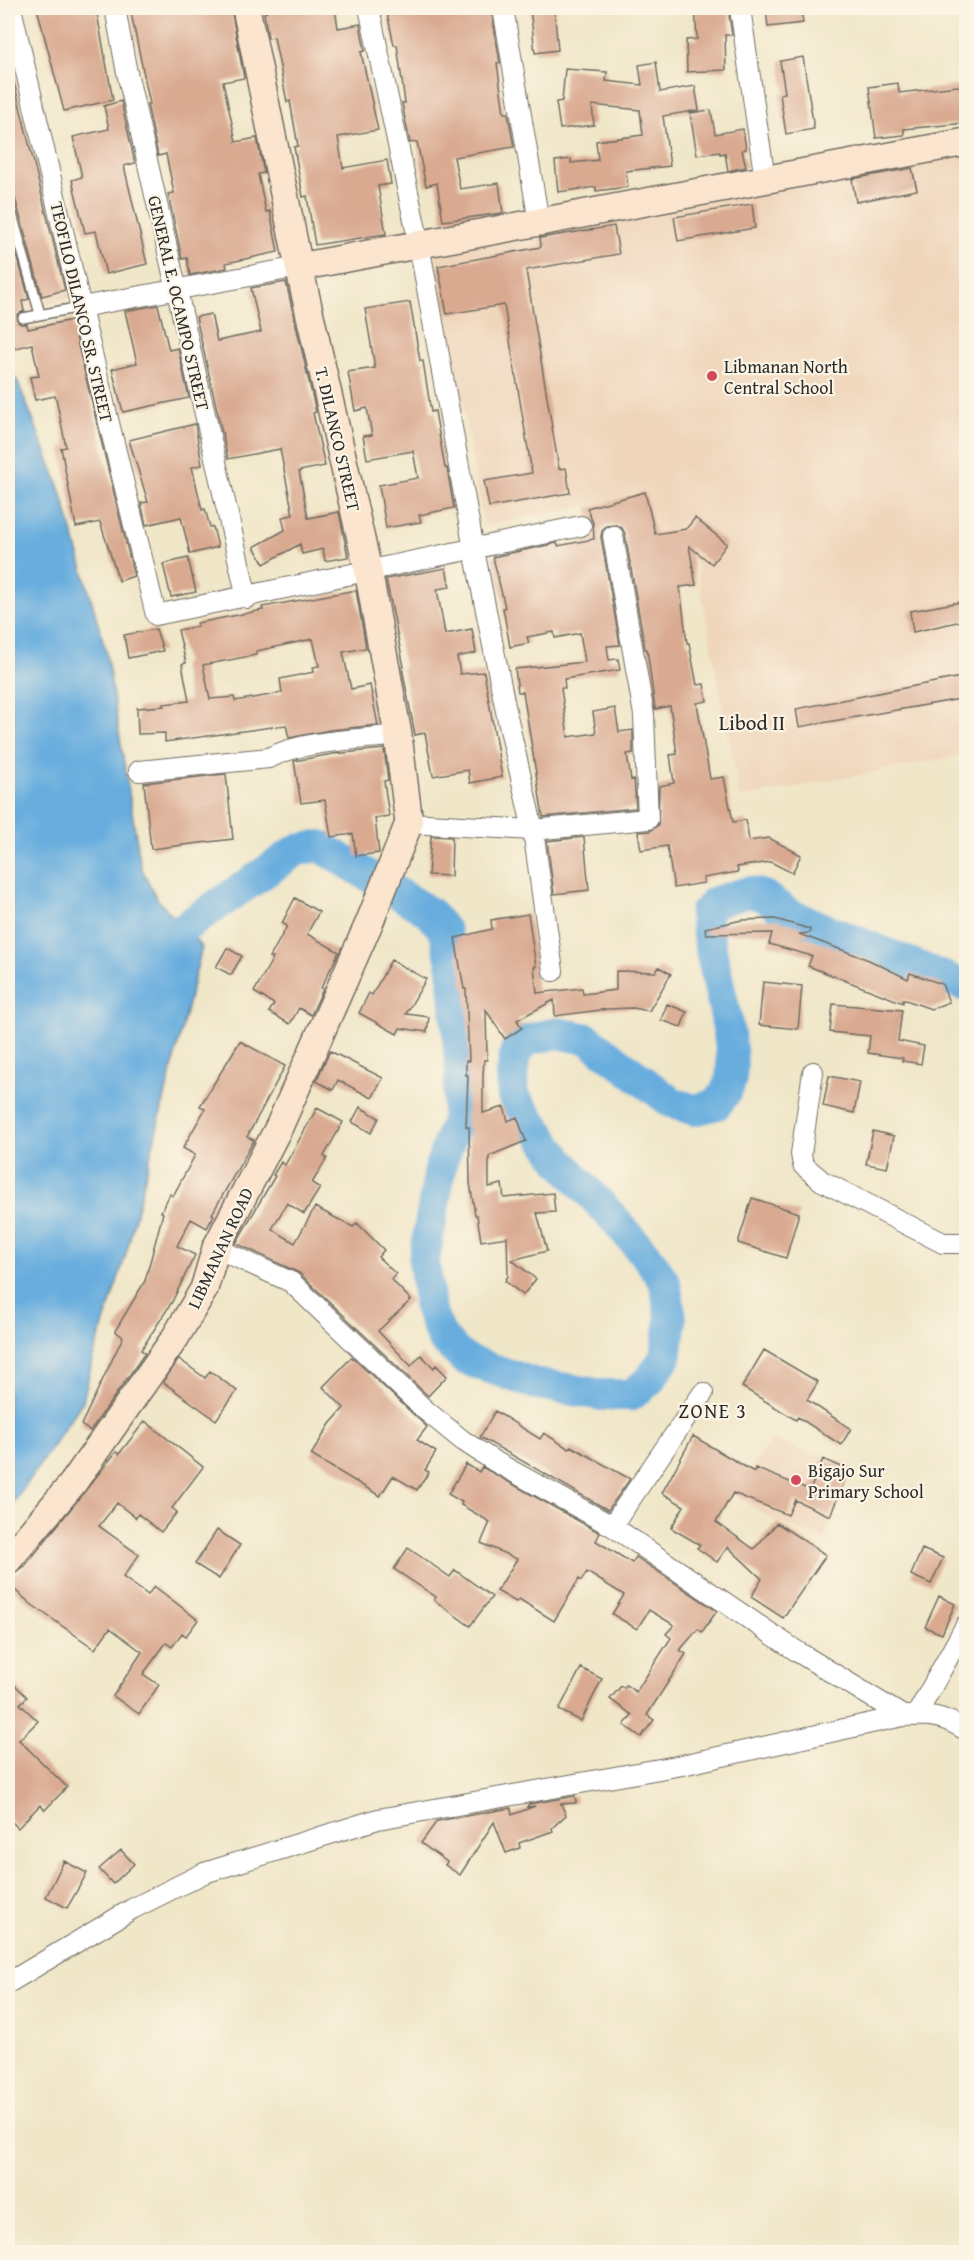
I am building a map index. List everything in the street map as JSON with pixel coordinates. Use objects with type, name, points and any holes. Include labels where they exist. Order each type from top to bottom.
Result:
[{"type":"main road","name":"T. DILANCO STREET","points":[[246,8],[299,267],[368,570],[398,735],[409,823],[390,870]]},
{"type":"main road","points":[[299,267],[966,142]]},
{"type":"main road","name":"LIBMANAN ROAD","points":[[8,1560],[73,1483],[175,1338],[204,1289],[216,1248],[279,1127],[370,921],[390,870]]},
{"type":"street","name":"TEOFILO DILANCO SR. STREET","points":[[11,8],[156,615],[247,598]]},
{"type":"street","name":"GENERAL E. OCAMPO STREET","points":[[115,8],[126,68],[247,598]]},
{"type":"street","points":[[369,8],[419,244],[474,550],[507,716],[533,830],[553,971]]},
{"type":"street","points":[[503,8],[539,222]]},
{"type":"street","points":[[740,8],[765,180]]},
{"type":"street","points":[[81,307],[299,267]]},
{"type":"street","points":[[247,598],[580,526]]},
{"type":"street","points":[[409,823],[533,830],[648,819],[644,715],[628,612],[613,536]]},
{"type":"street","points":[[139,771],[269,758],[284,750],[301,746],[398,735]]},
{"type":"street","points":[[813,1072],[801,1154],[803,1165],[822,1181],[943,1243],[966,1243]]},
{"type":"street","points":[[216,1248],[291,1281],[424,1409],[462,1440],[494,1461],[612,1526],[798,1652],[909,1716]]},
{"type":"street","points":[[612,1526],[704,1393]]},
{"type":"street","points":[[909,1716],[966,1625]]},
{"type":"street","points":[[8,1983],[132,1909],[204,1873],[378,1819],[682,1765],[909,1716],[925,1715],[947,1719],[966,1730]]},
{"type":"lane","points":[[8,201],[40,314]]},
{"type":"lane","points":[[23,318],[81,307]]},
{"type":"shaded area","points":[[8,34],[73,297],[8,316]]},
{"type":"shaded area","name":"Libmanan North Central School","points":[[966,154],[966,754],[740,798],[696,563],[629,570],[618,500],[484,525],[435,252]]},
{"type":"shaded area","name":"Bigajo Sur Primary School","points":[[771,1438],[799,1450],[853,1464],[825,1539],[782,1524],[736,1497]]},
{"type":"water","points":[[8,373],[17,380],[60,488],[106,652],[141,867],[157,899],[202,947],[126,1254],[93,1357],[83,1401],[8,1511]]},
{"type":"building","points":[[37,8],[96,8],[113,100],[64,111]]},
{"type":"building","points":[[130,8],[182,8],[183,14],[231,8],[244,78],[223,82],[236,142],[257,138],[264,173],[258,174],[266,212],[270,211],[278,252],[226,263],[227,268],[190,275],[187,258],[182,259],[168,194],[174,193],[166,154],[158,156],[147,104],[150,104]]},
{"type":"building","points":[[266,8],[335,8],[338,28],[360,24],[365,51],[361,52],[378,130],[338,137],[343,168],[387,160],[391,184],[378,186],[386,234],[315,245],[307,196],[303,197],[294,147],[298,146],[290,101],[287,102],[274,37],[268,38],[264,13],[267,12]]},
{"type":"building","points":[[386,8],[491,8],[500,63],[497,63],[504,113],[508,113],[514,147],[454,157],[460,189],[499,183],[503,213],[443,221],[437,183],[426,186],[417,142],[410,143],[402,103],[405,103],[397,45],[394,45]]},
{"type":"building","points":[[530,8],[554,8],[558,50],[535,53]]},
{"type":"building","points":[[695,8],[728,8],[732,35],[725,35],[726,70],[687,72],[686,40],[697,39]]},
{"type":"building","points":[[766,8],[801,8],[803,23],[768,27]]},
{"type":"building","points":[[803,57],[814,129],[786,134],[780,94],[785,93],[780,61]]},
{"type":"building","points":[[656,62],[660,92],[695,86],[699,110],[663,116],[670,166],[626,171],[628,187],[596,191],[596,187],[558,192],[555,161],[571,159],[571,163],[598,160],[596,141],[643,135],[640,110],[592,105],[594,125],[560,129],[556,102],[562,101],[565,69],[607,72],[606,81],[642,85],[639,65]]},
{"type":"building","points":[[8,78],[13,78],[65,290],[42,296],[15,198],[8,193]]},
{"type":"building","points":[[898,83],[899,93],[966,85],[966,123],[904,129],[904,135],[876,138],[869,87]]},
{"type":"building","points":[[121,101],[135,163],[124,166],[147,264],[106,274],[96,231],[85,233],[72,180],[82,177],[73,137],[109,129],[104,106]]},
{"type":"building","points":[[711,110],[715,134],[743,129],[746,149],[742,150],[746,167],[728,171],[725,153],[697,155],[690,113]]},
{"type":"building","points":[[912,168],[917,190],[856,202],[852,179]]},
{"type":"building","points":[[752,204],[755,228],[678,241],[674,217]]},
{"type":"building","points":[[8,223],[29,299],[22,301],[24,311],[17,315],[18,322],[27,324],[28,329],[72,320],[134,576],[119,581],[100,522],[76,527],[61,448],[66,447],[56,398],[55,396],[35,400],[30,377],[39,376],[32,344],[8,350]]},
{"type":"building","points":[[614,226],[619,254],[526,270],[559,469],[566,468],[570,493],[489,507],[484,481],[532,473],[504,305],[447,314],[438,266],[541,247],[540,238]]},
{"type":"building","points":[[286,282],[316,412],[313,413],[325,466],[299,471],[308,518],[339,512],[348,557],[325,561],[323,549],[302,554],[300,544],[264,564],[254,547],[285,530],[282,517],[293,515],[280,449],[228,459],[196,317],[211,314],[217,341],[261,332],[251,288]]},
{"type":"building","points":[[410,302],[420,361],[423,361],[431,412],[435,411],[454,508],[419,515],[421,522],[386,528],[379,485],[418,478],[413,451],[367,459],[363,436],[372,435],[367,408],[355,411],[348,372],[375,368],[365,309]]},
{"type":"building","points":[[158,305],[169,350],[178,348],[189,398],[123,412],[112,369],[137,363],[125,311]]},
{"type":"building","points":[[195,424],[202,465],[192,467],[202,510],[205,509],[210,527],[213,527],[218,547],[190,554],[181,517],[146,525],[141,503],[148,502],[129,440]]},
{"type":"building","points":[[645,492],[655,534],[686,529],[695,518],[727,544],[712,564],[689,546],[696,585],[680,587],[687,643],[689,643],[697,685],[704,684],[707,701],[697,703],[710,779],[724,777],[733,822],[746,820],[749,841],[769,838],[801,855],[792,873],[771,862],[737,867],[738,872],[703,878],[704,883],[674,888],[667,846],[641,850],[638,832],[650,831],[658,825],[659,786],[674,783],[670,755],[677,754],[670,706],[655,709],[647,649],[645,649],[625,534],[617,525],[606,526],[601,537],[620,645],[607,646],[609,660],[618,659],[620,670],[564,679],[565,688],[561,688],[568,737],[596,733],[593,712],[615,708],[619,732],[633,730],[633,753],[627,754],[631,780],[634,779],[636,808],[543,817],[523,692],[518,692],[515,669],[585,662],[580,633],[555,638],[554,632],[527,637],[529,643],[510,647],[503,608],[505,607],[493,557],[557,543],[558,546],[594,539],[593,523],[587,508]]},
{"type":"building","points":[[188,558],[196,592],[171,597],[163,564]]},
{"type":"building","points":[[446,568],[450,587],[437,589],[445,634],[472,629],[476,653],[457,657],[460,674],[484,672],[502,777],[470,783],[468,770],[433,776],[425,733],[415,735],[386,579]]},
{"type":"building","points":[[356,590],[366,648],[343,652],[351,689],[370,685],[378,725],[330,730],[289,738],[286,725],[165,742],[165,733],[138,734],[137,708],[189,701],[182,664],[186,663],[178,630],[198,626],[197,623],[263,610],[262,607]],"holes":[[[313,639],[319,666],[313,667],[314,672],[280,679],[282,693],[235,701],[234,697],[210,699],[203,665],[256,655],[256,651]]]},
{"type":"building","points":[[966,601],[966,620],[913,632],[910,611]]},
{"type":"building","points":[[156,629],[163,651],[128,658],[124,635]]},
{"type":"building","points":[[966,676],[966,698],[799,727],[796,709]]},
{"type":"building","points":[[384,749],[388,780],[384,781],[389,816],[375,818],[379,853],[356,856],[353,834],[331,837],[325,800],[301,803],[294,761]]},
{"type":"building","points":[[226,774],[233,839],[151,849],[144,783]]},
{"type":"building","points":[[431,836],[452,837],[451,876],[428,875]]},
{"type":"building","points":[[584,837],[589,890],[554,894],[547,841]]},
{"type":"building","points":[[295,898],[319,912],[307,934],[339,952],[321,988],[323,989],[311,1015],[299,1008],[290,1024],[269,1012],[274,1004],[254,992],[287,926],[282,923]]},
{"type":"building","points":[[528,914],[536,967],[534,967],[537,993],[582,988],[583,994],[616,990],[616,971],[656,972],[659,967],[671,974],[649,1011],[633,1008],[608,1009],[555,1016],[554,1000],[517,1020],[522,1028],[505,1039],[486,1010],[487,1060],[484,1060],[483,1113],[504,1107],[508,1121],[517,1117],[526,1141],[489,1156],[489,1187],[502,1184],[504,1198],[553,1193],[555,1212],[537,1213],[547,1251],[512,1260],[536,1279],[523,1295],[505,1281],[508,1276],[507,1237],[481,1241],[477,1215],[475,1215],[470,1183],[469,1127],[466,1127],[468,1075],[466,1075],[466,1061],[469,1061],[466,989],[464,989],[455,938],[492,929],[491,920]]},
{"type":"building","points":[[775,919],[810,929],[810,933],[799,934],[869,960],[908,979],[910,973],[942,984],[949,1002],[931,1009],[903,999],[903,1003],[808,966],[812,956],[769,944],[772,933],[706,934],[705,928],[742,920]]},
{"type":"building","points":[[227,948],[242,956],[231,975],[216,967]]},
{"type":"building","points":[[391,960],[426,979],[406,1014],[429,1017],[427,1032],[400,1028],[397,1034],[359,1013],[369,993],[372,995]]},
{"type":"building","points":[[763,982],[802,986],[798,1029],[759,1025]]},
{"type":"building","points":[[667,1004],[687,1012],[681,1027],[661,1020]]},
{"type":"building","points":[[833,1004],[902,1010],[898,1041],[924,1046],[921,1064],[902,1061],[903,1058],[868,1053],[870,1036],[830,1032]]},
{"type":"building","points":[[240,1041],[285,1066],[247,1137],[254,1140],[212,1214],[214,1215],[207,1228],[191,1219],[177,1246],[195,1255],[172,1302],[141,1350],[145,1353],[90,1431],[81,1425],[123,1337],[115,1331],[145,1281],[163,1213],[161,1212],[170,1194],[173,1196],[195,1155],[183,1148],[205,1109],[200,1106]]},
{"type":"building","points":[[330,1051],[383,1078],[372,1098],[338,1080],[333,1090],[316,1081]]},
{"type":"building","points":[[829,1076],[860,1082],[854,1113],[823,1106]]},
{"type":"building","points":[[360,1107],[379,1118],[371,1133],[352,1122]]},
{"type":"building","points":[[317,1108],[343,1122],[324,1156],[327,1158],[312,1183],[320,1188],[304,1214],[287,1203],[272,1229],[295,1243],[315,1207],[353,1227],[357,1223],[384,1250],[378,1257],[396,1274],[391,1279],[411,1300],[378,1331],[411,1366],[421,1355],[434,1368],[436,1365],[447,1376],[428,1396],[299,1273],[236,1243],[275,1176],[273,1175],[281,1162],[285,1165]]},
{"type":"building","points":[[873,1131],[894,1136],[887,1168],[866,1164]]},
{"type":"building","points":[[752,1198],[799,1213],[786,1258],[738,1243]]},
{"type":"building","points":[[764,1350],[818,1382],[807,1400],[851,1429],[841,1445],[798,1417],[796,1420],[742,1387]]},
{"type":"building","points":[[352,1357],[427,1427],[417,1440],[436,1452],[425,1470],[429,1472],[417,1490],[393,1476],[380,1496],[311,1455],[330,1424],[344,1408],[323,1387]]},
{"type":"building","points":[[179,1359],[205,1378],[210,1371],[237,1391],[216,1420],[163,1382]]},
{"type":"building","points":[[495,1411],[540,1439],[544,1433],[569,1449],[571,1446],[630,1479],[608,1510],[480,1437]]},
{"type":"building","points":[[145,1421],[203,1467],[172,1508],[177,1512],[161,1532],[138,1514],[136,1518],[117,1503],[99,1526],[139,1555],[123,1577],[148,1595],[154,1586],[198,1620],[186,1636],[182,1633],[172,1647],[166,1643],[143,1674],[159,1685],[139,1714],[113,1696],[142,1652],[110,1628],[95,1649],[31,1604],[8,1584],[8,1579],[25,1566],[116,1452],[119,1454]]},
{"type":"building","points":[[693,1436],[754,1472],[755,1468],[810,1490],[823,1459],[849,1470],[830,1516],[795,1500],[788,1515],[733,1493],[716,1522],[754,1549],[777,1523],[826,1555],[783,1618],[751,1597],[762,1579],[728,1547],[717,1562],[697,1548],[700,1545],[671,1528],[684,1506],[662,1493]]},
{"type":"building","points":[[466,1464],[479,1472],[482,1467],[600,1533],[596,1541],[632,1563],[636,1557],[717,1611],[702,1632],[698,1629],[680,1650],[686,1654],[647,1715],[654,1720],[641,1737],[624,1725],[632,1715],[610,1699],[621,1686],[624,1688],[626,1685],[636,1692],[671,1638],[666,1634],[674,1625],[649,1610],[637,1629],[612,1614],[624,1595],[587,1572],[581,1581],[579,1579],[554,1621],[519,1599],[516,1602],[497,1591],[517,1559],[481,1543],[490,1522],[461,1505],[462,1502],[448,1494]]},
{"type":"building","points":[[217,1530],[240,1545],[219,1579],[195,1564]]},
{"type":"building","points":[[408,1548],[450,1577],[455,1570],[492,1597],[470,1626],[434,1600],[436,1597],[394,1569]]},
{"type":"building","points":[[922,1549],[943,1558],[931,1584],[911,1575]]},
{"type":"building","points":[[939,1596],[955,1604],[942,1634],[925,1627]]},
{"type":"building","points":[[581,1668],[602,1679],[581,1721],[559,1710]]},
{"type":"building","points":[[8,1678],[27,1697],[20,1704],[38,1721],[19,1740],[67,1787],[45,1810],[40,1805],[18,1828],[8,1818]]},
{"type":"building","points":[[575,1796],[576,1803],[561,1804],[566,1815],[552,1828],[553,1831],[519,1843],[520,1848],[506,1853],[494,1822],[460,1875],[445,1865],[447,1862],[421,1843],[437,1821],[511,1808],[512,1815],[535,1806],[527,1807],[529,1804]]},
{"type":"building","points":[[121,1850],[134,1864],[113,1884],[99,1869]]},
{"type":"building","points":[[64,1861],[87,1873],[67,1908],[46,1897]]},
{"type":"waterway","points":[[150,951],[297,850],[320,846],[430,913],[445,932],[453,967],[461,1072],[457,1120],[441,1164],[424,1260],[430,1310],[442,1338],[464,1359],[533,1383],[602,1395],[631,1395],[649,1381],[666,1356],[671,1319],[665,1283],[649,1259],[560,1161],[513,1096],[512,1073],[516,1051],[528,1040],[557,1033],[588,1039],[671,1102],[694,1110],[717,1104],[729,1085],[732,1069],[731,1049],[705,913],[715,902],[749,892],[764,896],[789,914],[966,986]]},
{"type":"place","name":"Libmanan North Central School","points":[[712,376]]},
{"type":"place","name":"Bigajo Sur Primary School","points":[[796,1480]]},
{"type":"district","name":"Libod Ⅱ","points":[[752,722]]},
{"type":"district","name":"ZONE 3","points":[[713,1410]]}]
